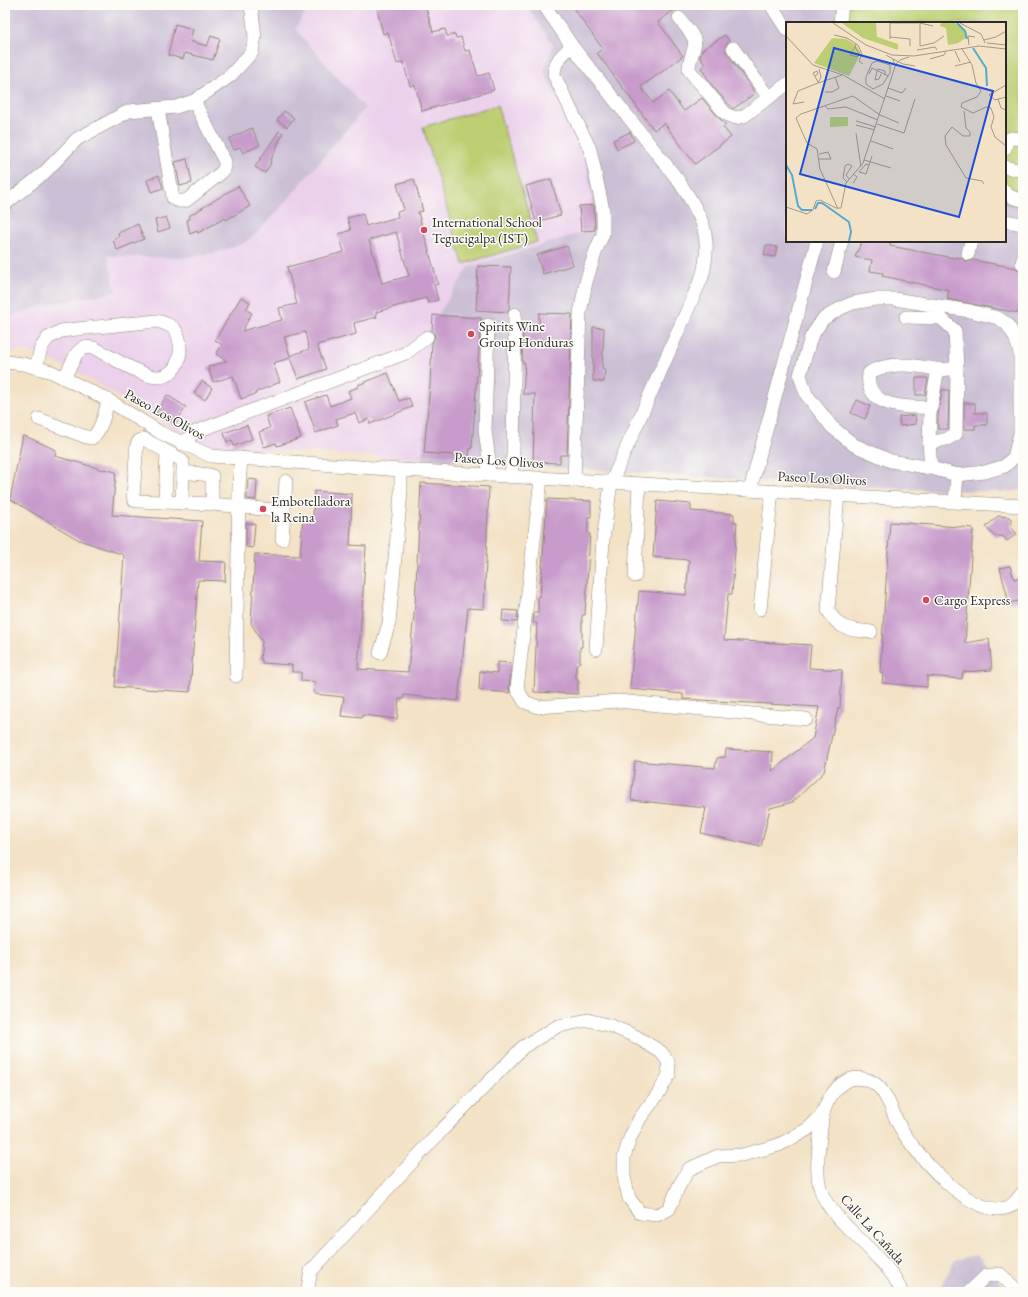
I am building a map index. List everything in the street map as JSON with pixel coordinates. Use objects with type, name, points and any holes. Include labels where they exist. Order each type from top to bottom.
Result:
[{"type":"street","points":[[5,204],[44,173],[77,139],[129,111],[176,107],[194,101],[230,76],[252,52],[255,36],[251,5]]},
{"type":"street","points":[[544,5],[572,46],[678,180],[692,201],[702,222],[706,239],[707,260],[702,277],[611,483],[603,540],[596,649]]},
{"type":"street","points":[[771,5],[786,28]]},
{"type":"street","points":[[840,22],[842,5]]},
{"type":"street","points":[[679,18],[694,39],[689,59],[689,70],[724,113],[732,118],[744,116],[786,85]]},
{"type":"street","points":[[572,46],[558,58],[554,68],[554,75],[590,149],[603,210],[603,234],[596,250],[586,282],[580,313],[574,481]]},
{"type":"street","points":[[733,48],[769,98]]},
{"type":"street","points":[[158,109],[173,198],[182,202],[187,200],[222,172],[225,167],[225,162],[194,101]]},
{"type":"street","points":[[1006,145],[1007,141],[1011,138],[1023,139]]},
{"type":"street","points":[[1006,167],[1023,171]]},
{"type":"street","points":[[1006,194],[1023,200]]},
{"type":"street","points":[[1006,221],[1023,224]]},
{"type":"street","points":[[750,490],[817,242]]},
{"type":"street","points":[[834,272],[842,242]]},
{"type":"street","points":[[968,254],[971,242]]},
{"type":"street","points":[[894,299],[970,311],[998,318],[1007,324],[1015,336],[1020,353],[1020,433],[1014,457],[1005,466],[985,472],[957,475],[931,468],[891,461],[854,446],[832,427],[806,394],[800,375],[811,337],[823,319],[841,308],[853,303],[894,299]]},
{"type":"street","points":[[511,477],[513,455],[515,314]]},
{"type":"street","points":[[906,317],[941,318],[955,331],[957,368],[956,434],[947,439],[929,443]]},
{"type":"street","points":[[36,368],[41,348],[48,338],[61,331],[76,328],[158,321],[167,324],[175,330],[179,340],[181,349],[180,360],[176,367],[167,375],[158,377],[147,375],[94,348],[84,347],[77,353],[64,378]]},
{"type":"street","points":[[488,325],[485,430],[489,460],[488,475]]},
{"type":"street","points":[[182,444],[195,432],[406,353],[427,336]]},
{"type":"street","name":"Paseo Los Olivos","points":[[5,362],[23,364],[52,372],[108,400],[161,433],[182,444],[211,456],[574,481],[1020,504]]},
{"type":"street","points":[[931,407],[912,408],[885,402],[876,397],[869,388],[869,373],[876,369],[894,366],[914,365],[941,370],[957,368]]},
{"type":"street","points":[[931,468],[929,443],[931,407],[937,374],[941,370]]},
{"type":"street","points":[[39,419],[92,438],[97,433],[106,410],[108,400]]},
{"type":"street","points":[[182,503],[183,472],[180,458],[144,440],[139,441],[137,444],[133,496],[134,500],[137,501],[182,503],[212,504],[284,511]]},
{"type":"street","points":[[165,502],[167,452]]},
{"type":"street","points":[[236,676],[238,507],[241,458]]},
{"type":"street","points":[[380,653],[389,623],[401,492],[401,470]]},
{"type":"street","points":[[183,472],[212,476],[212,504]]},
{"type":"street","points":[[955,501],[957,475]]},
{"type":"street","points":[[541,479],[517,689],[525,702],[538,707],[618,701],[806,719]]},
{"type":"street","points":[[282,539],[286,481]]},
{"type":"street","points":[[635,576],[640,484]]},
{"type":"street","points":[[760,609],[772,491]]},
{"type":"street","points":[[838,495],[828,610],[834,620],[843,628],[871,632]]},
{"type":"street","points":[[308,1292],[311,1271],[442,1130],[523,1047],[558,1026],[588,1020],[611,1026],[635,1036],[661,1052],[668,1061],[669,1075],[658,1094],[640,1118],[630,1138],[624,1157],[624,1177],[629,1198],[640,1213],[657,1215],[670,1209],[679,1186],[689,1169],[718,1156],[742,1155],[780,1145],[808,1129],[823,1114]]},
{"type":"street","name":"Calle La Cañada","points":[[901,1292],[894,1276],[834,1212],[821,1191],[818,1173],[823,1114],[831,1096],[839,1085],[851,1079],[861,1078],[874,1083],[883,1093],[900,1128],[916,1151],[951,1187],[967,1199],[983,1206],[995,1209],[1006,1208],[1013,1205],[1023,1192]]},
{"type":"street","points":[[969,1292],[986,1276],[1000,1274],[1019,1292]]},
{"type":"shaded area","points":[[5,5],[311,5],[295,29],[365,108],[278,211],[257,233],[244,243],[218,252],[183,258],[108,256],[116,292],[54,303],[13,315],[5,320]]},
{"type":"shaded area","name":"International School Tegucigalpa (IST)","points":[[311,5],[526,5],[553,45],[544,72],[584,150],[597,228],[469,268],[432,324],[422,459],[202,446],[80,374],[50,360],[25,351],[5,351],[5,320],[13,315],[54,303],[107,256],[183,258],[257,233],[278,211],[365,108],[295,29]]},
{"type":"shaded area","points":[[526,5],[1023,5],[1023,490],[1007,492],[879,488],[422,459],[432,324],[469,267],[597,228],[584,150],[544,72],[553,45]]},
{"type":"shaded area","points":[[977,1255],[1009,1292],[938,1292],[955,1260]]},
{"type":"green space","points":[[848,5],[1023,5],[1023,206],[1006,203],[1006,22],[846,22]]},
{"type":"green space","points":[[497,105],[537,242],[463,264],[423,127]]},
{"type":"building","points":[[376,5],[425,5],[433,32],[445,29],[447,36],[455,34],[456,38],[461,37],[465,51],[470,50],[478,76],[489,73],[494,90],[422,111],[415,85],[410,86],[403,62],[397,64],[388,32],[383,34]]},
{"type":"building","points":[[571,5],[680,5],[658,22],[683,56],[641,87],[653,103],[669,91],[684,111],[702,98],[726,125],[723,127],[731,137],[695,164],[664,123],[654,130],[597,53],[603,49]]},
{"type":"building","points":[[175,24],[193,29],[190,41],[207,46],[211,36],[220,39],[213,60],[185,53],[183,59],[168,55]]},
{"type":"building","points":[[725,35],[729,41],[726,45],[726,52],[755,93],[733,109],[714,88],[701,68],[705,65],[700,57],[702,50]]},
{"type":"building","points":[[284,111],[294,118],[287,127],[277,120]]},
{"type":"building","points":[[252,128],[260,145],[243,153],[240,147],[234,150],[229,139]]},
{"type":"building","points":[[279,131],[283,133],[270,162],[271,163],[265,173],[255,167]]},
{"type":"building","points":[[630,132],[634,141],[617,149],[613,140]]},
{"type":"building","points":[[187,159],[192,183],[180,186],[175,162]]},
{"type":"building","points":[[159,175],[163,188],[151,192],[147,180]]},
{"type":"building","points":[[414,179],[423,211],[418,212],[438,284],[434,285],[438,300],[428,303],[426,298],[376,312],[377,317],[354,323],[356,334],[317,345],[326,369],[298,379],[290,358],[273,363],[280,382],[256,392],[256,394],[241,399],[233,376],[213,382],[208,367],[227,361],[216,354],[222,345],[215,340],[241,297],[250,302],[246,310],[252,313],[242,331],[282,320],[279,308],[297,304],[287,267],[344,252],[339,234],[351,230],[347,218],[363,214],[366,226],[398,217],[397,212],[404,210],[397,184]],"holes":[[[396,232],[409,276],[382,283],[369,240]],[[305,332],[309,349],[290,356],[284,337]]]},
{"type":"building","points":[[551,179],[561,215],[536,222],[526,186]]},
{"type":"building","points":[[238,186],[250,206],[226,220],[225,218],[198,233],[197,231],[190,234],[187,220],[190,219],[189,216]]},
{"type":"building","points":[[594,205],[595,230],[581,231],[579,206]]},
{"type":"building","points":[[166,217],[170,228],[158,232],[155,220]]},
{"type":"building","points":[[138,224],[144,239],[117,250],[113,240],[119,237],[118,233]]},
{"type":"building","points":[[862,242],[891,242],[890,246],[961,258],[967,262],[973,260],[1016,268],[1023,271],[1023,311],[1019,309],[1018,313],[947,299],[949,290],[882,276],[883,273],[870,271],[872,260],[855,257]]},
{"type":"building","points":[[766,245],[777,247],[775,257],[764,255]]},
{"type":"building","points":[[567,246],[573,265],[543,274],[537,255]]},
{"type":"building","points":[[478,266],[511,267],[508,312],[476,310]]},
{"type":"building","points":[[539,313],[572,314],[567,455],[560,455],[560,463],[533,462],[535,394],[523,394],[525,363],[522,363],[523,331],[539,331]]},
{"type":"building","points":[[433,315],[481,318],[472,448],[470,448],[469,456],[424,453],[432,343],[435,336],[432,331]]},
{"type":"building","points":[[593,327],[604,328],[602,369],[605,369],[604,382],[593,381]]},
{"type":"building","points":[[388,373],[399,401],[409,398],[412,407],[370,424],[369,419],[359,423],[355,413],[336,419],[338,425],[316,433],[305,402],[326,395],[330,406],[351,398],[348,391],[358,387],[358,385]]},
{"type":"building","points":[[916,378],[928,378],[925,395],[916,395]]},
{"type":"building","points":[[202,381],[212,388],[205,400],[194,393]]},
{"type":"building","points":[[942,390],[949,390],[948,429],[938,429],[938,415]]},
{"type":"building","points":[[167,395],[186,407],[175,424],[156,412]]},
{"type":"building","points":[[857,400],[870,406],[865,419],[851,413]]},
{"type":"building","points":[[964,403],[975,403],[975,413],[987,413],[987,425],[975,425],[975,429],[964,429]]},
{"type":"building","points":[[290,408],[301,438],[277,446],[276,443],[264,447],[259,432],[270,428],[266,416]]},
{"type":"building","points":[[915,415],[916,424],[900,426],[899,417]]},
{"type":"building","points":[[247,425],[252,439],[234,446],[232,440],[227,442],[224,433]]},
{"type":"building","points":[[23,435],[56,450],[55,456],[116,472],[112,515],[202,521],[199,561],[226,562],[225,581],[198,580],[190,692],[115,687],[124,555],[79,540],[10,499]]},
{"type":"building","points":[[248,479],[257,480],[256,500],[247,499]]},
{"type":"building","points":[[421,483],[489,487],[484,609],[468,608],[458,701],[404,695],[403,699],[399,699],[397,719],[362,715],[362,718],[341,716],[344,697],[314,694],[315,682],[301,681],[301,672],[292,672],[292,665],[262,663],[262,659],[260,659],[262,642],[251,623],[255,554],[300,556],[303,517],[313,517],[314,491],[352,494],[350,545],[366,546],[358,669],[408,672],[415,605]]},
{"type":"building","points":[[547,499],[591,501],[591,517],[588,517],[588,534],[590,534],[585,615],[582,615],[582,647],[580,647],[580,662],[576,665],[578,694],[534,692],[537,623],[533,623],[534,612],[538,612],[538,596],[540,596]]},
{"type":"building","points":[[657,501],[691,504],[691,511],[734,514],[734,522],[737,522],[732,594],[728,594],[724,640],[811,645],[809,668],[842,670],[840,708],[838,708],[824,772],[793,802],[770,808],[761,847],[701,833],[706,808],[631,800],[635,761],[715,768],[717,758],[725,757],[726,749],[773,752],[772,771],[813,738],[819,707],[683,699],[683,694],[630,689],[639,591],[686,595],[689,560],[653,557]]},
{"type":"building","points":[[998,516],[1009,517],[1012,520],[1011,527],[1017,534],[1007,541],[1003,536],[994,536],[986,527]]},
{"type":"building","name":"Cargo Express","points":[[890,522],[973,528],[965,643],[989,639],[992,670],[963,672],[962,679],[927,676],[927,687],[882,683],[883,673],[880,672]]},
{"type":"building","points":[[246,523],[255,524],[253,548],[246,547]]},
{"type":"building","points":[[1010,566],[1014,579],[1021,578],[1023,600],[1009,603],[1000,568]]},
{"type":"building","points":[[503,610],[518,611],[517,622],[502,621]]},
{"type":"building","points":[[497,662],[512,663],[509,688],[510,693],[479,690],[480,671],[497,673]]},
{"type":"place","name":"International School Tegucigalpa (IST)","points":[[424,230]]},
{"type":"place","name":"Spirits Wine Group Honduras","points":[[471,334]]},
{"type":"place","name":"Embotelladora la Reina","points":[[263,509]]},
{"type":"place","name":"Cargo Express","points":[[926,600]]}]
